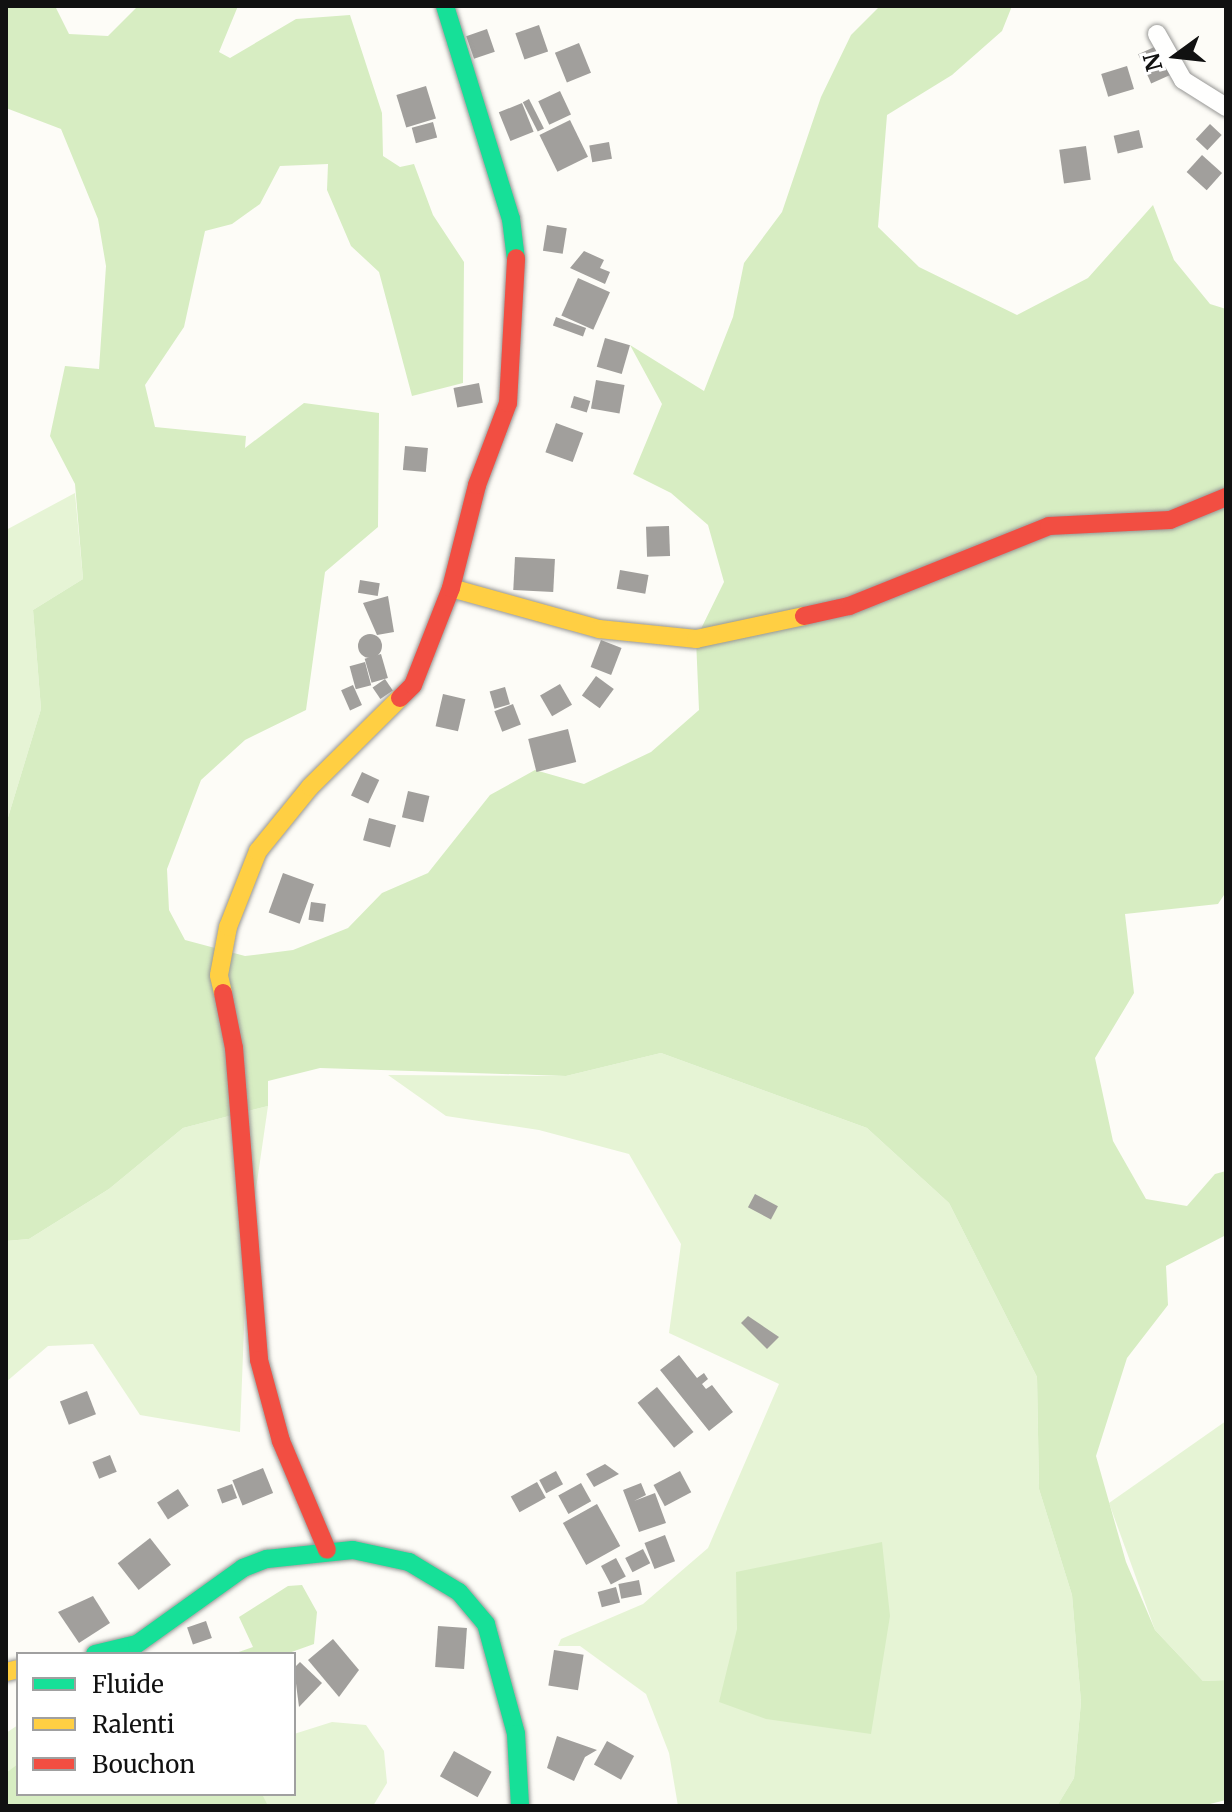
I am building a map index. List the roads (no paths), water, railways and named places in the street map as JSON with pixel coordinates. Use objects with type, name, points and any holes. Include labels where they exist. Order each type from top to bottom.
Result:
[{"type":"street","points":[[327,1550],[281,1441],[259,1360],[222,953],[258,851],[310,787],[413,685],[451,588],[477,485],[508,403],[519,285],[498,162],[445,6]]},
{"type":"street","points":[[1157,34],[1183,80],[1226,107]]},
{"type":"street","points":[[451,588],[599,629],[696,639],[849,606],[1049,526],[1170,520],[1226,497]]},
{"type":"street","points":[[101,1652],[151,1636],[243,1568],[327,1550],[409,1562],[459,1592],[486,1624],[516,1734],[520,1806]]}]
